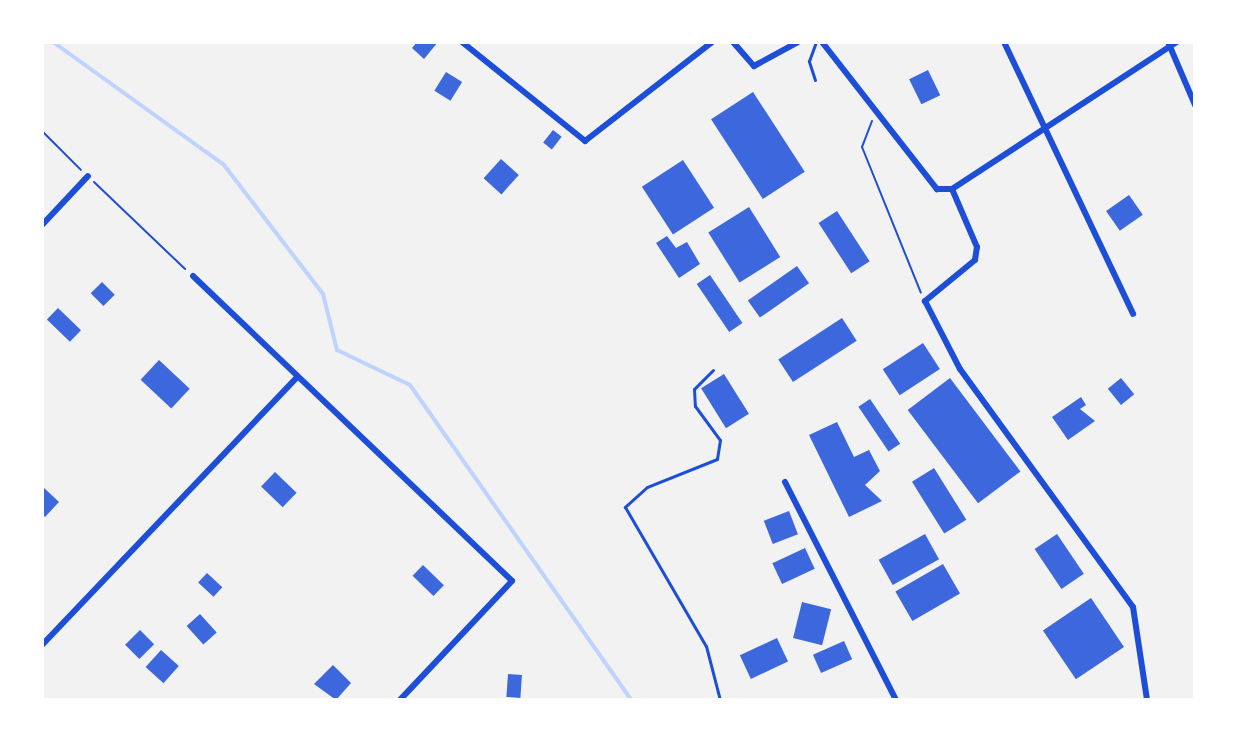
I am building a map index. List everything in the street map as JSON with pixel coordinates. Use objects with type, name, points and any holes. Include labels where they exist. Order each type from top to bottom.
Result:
[{"type":"street","points":[[462,42],[585,141],[712,42]]},
{"type":"street","points":[[733,42],[754,66],[798,42]]},
{"type":"street","points":[[822,42],[877,108],[937,189],[952,189],[1171,43],[1195,105]]},
{"type":"street","points":[[1004,42],[1133,314]]},
{"type":"street","points":[[42,225],[88,176]]},
{"type":"street","points":[[952,189],[977,247],[975,260],[925,301],[960,369],[1133,607],[1147,700]]},
{"type":"street","points":[[193,276],[512,581],[400,700]]},
{"type":"street","points":[[42,645],[297,377]]},
{"type":"street","points":[[785,482],[896,700]]},
{"type":"lane","points":[[815,80],[809,61],[816,42]]},
{"type":"lane","points":[[713,370],[694,389],[695,406],[720,440],[717,459],[647,487],[625,507],[706,646],[720,700]]},
{"type":"path","points":[[877,108],[862,147],[925,301]]},
{"type":"path","points":[[42,131],[193,276]]},
{"type":"building","points":[[417,42],[438,42],[424,59],[412,48]]},
{"type":"building","points":[[928,70],[940,95],[921,104],[909,79]]},
{"type":"building","points":[[446,72],[462,82],[450,101],[434,91]]},
{"type":"building","points":[[753,92],[805,172],[763,199],[711,119]]},
{"type":"building","points":[[553,130],[562,137],[552,149],[543,143]]},
{"type":"building","points":[[501,159],[519,175],[501,194],[484,178]]},
{"type":"building","points":[[683,160],[714,208],[673,234],[642,187]]},
{"type":"building","points":[[1129,195],[1143,215],[1120,231],[1106,211]]},
{"type":"building","points":[[749,207],[780,257],[740,282],[708,232]]},
{"type":"building","points":[[837,211],[870,261],[851,273],[819,223]]},
{"type":"building","points":[[667,236],[676,248],[687,242],[700,264],[679,278],[656,243]]},
{"type":"building","points":[[797,266],[809,283],[760,318],[748,300]]},
{"type":"building","points":[[710,275],[742,323],[729,332],[697,284]]},
{"type":"building","points":[[102,282],[115,295],[103,306],[91,293]]},
{"type":"building","points":[[58,308],[81,330],[70,342],[47,320]]},
{"type":"building","points":[[842,318],[857,341],[793,382],[778,359]]},
{"type":"building","points":[[923,343],[940,369],[900,395],[883,369]]},
{"type":"building","points":[[159,360],[190,389],[171,408],[141,380]]},
{"type":"building","points":[[724,374],[749,414],[726,428],[701,388]]},
{"type":"building","points":[[950,378],[1020,471],[978,503],[908,410]]},
{"type":"building","points":[[1121,378],[1134,394],[1121,405],[1108,389]]},
{"type":"building","points":[[1081,397],[1086,405],[1080,409],[1095,421],[1068,440],[1052,417]]},
{"type":"building","points":[[870,399],[900,444],[889,452],[858,407]]},
{"type":"building","points":[[837,422],[854,457],[869,450],[880,471],[865,485],[882,501],[849,517],[809,435]]},
{"type":"building","points":[[934,468],[966,520],[944,534],[912,482]]},
{"type":"building","points":[[275,472],[297,493],[283,507],[261,486]]},
{"type":"building","points":[[42,486],[59,502],[45,517],[42,514]]},
{"type":"building","points":[[789,511],[798,534],[773,544],[764,521]]},
{"type":"building","points":[[925,534],[939,559],[893,585],[879,560]]},
{"type":"building","points":[[1057,534],[1084,574],[1061,589],[1035,549]]},
{"type":"building","points":[[805,548],[815,569],[782,584],[772,563]]},
{"type":"building","points":[[943,564],[960,593],[912,621],[895,592]]},
{"type":"building","points":[[423,565],[444,585],[433,596],[413,576]]},
{"type":"building","points":[[207,573],[222,587],[213,597],[198,583]]},
{"type":"building","points":[[1091,598],[1124,647],[1076,679],[1043,630]]},
{"type":"building","points":[[802,602],[831,609],[822,645],[793,638]]},
{"type":"building","points":[[200,614],[217,633],[203,645],[187,626]]},
{"type":"building","points":[[140,630],[154,644],[139,659],[125,645]]},
{"type":"building","points":[[777,638],[788,662],[751,679],[740,655]]},
{"type":"building","points":[[844,641],[852,659],[821,673],[813,655]]},
{"type":"building","points":[[161,650],[179,666],[163,683],[146,667]]},
{"type":"building","points":[[333,665],[351,683],[336,700],[314,684]]},
{"type":"building","points":[[508,674],[522,675],[520,698],[506,697]]},
{"type":"waterway","points":[[53,42],[224,165],[323,294],[337,350],[410,385],[631,700]]}]
